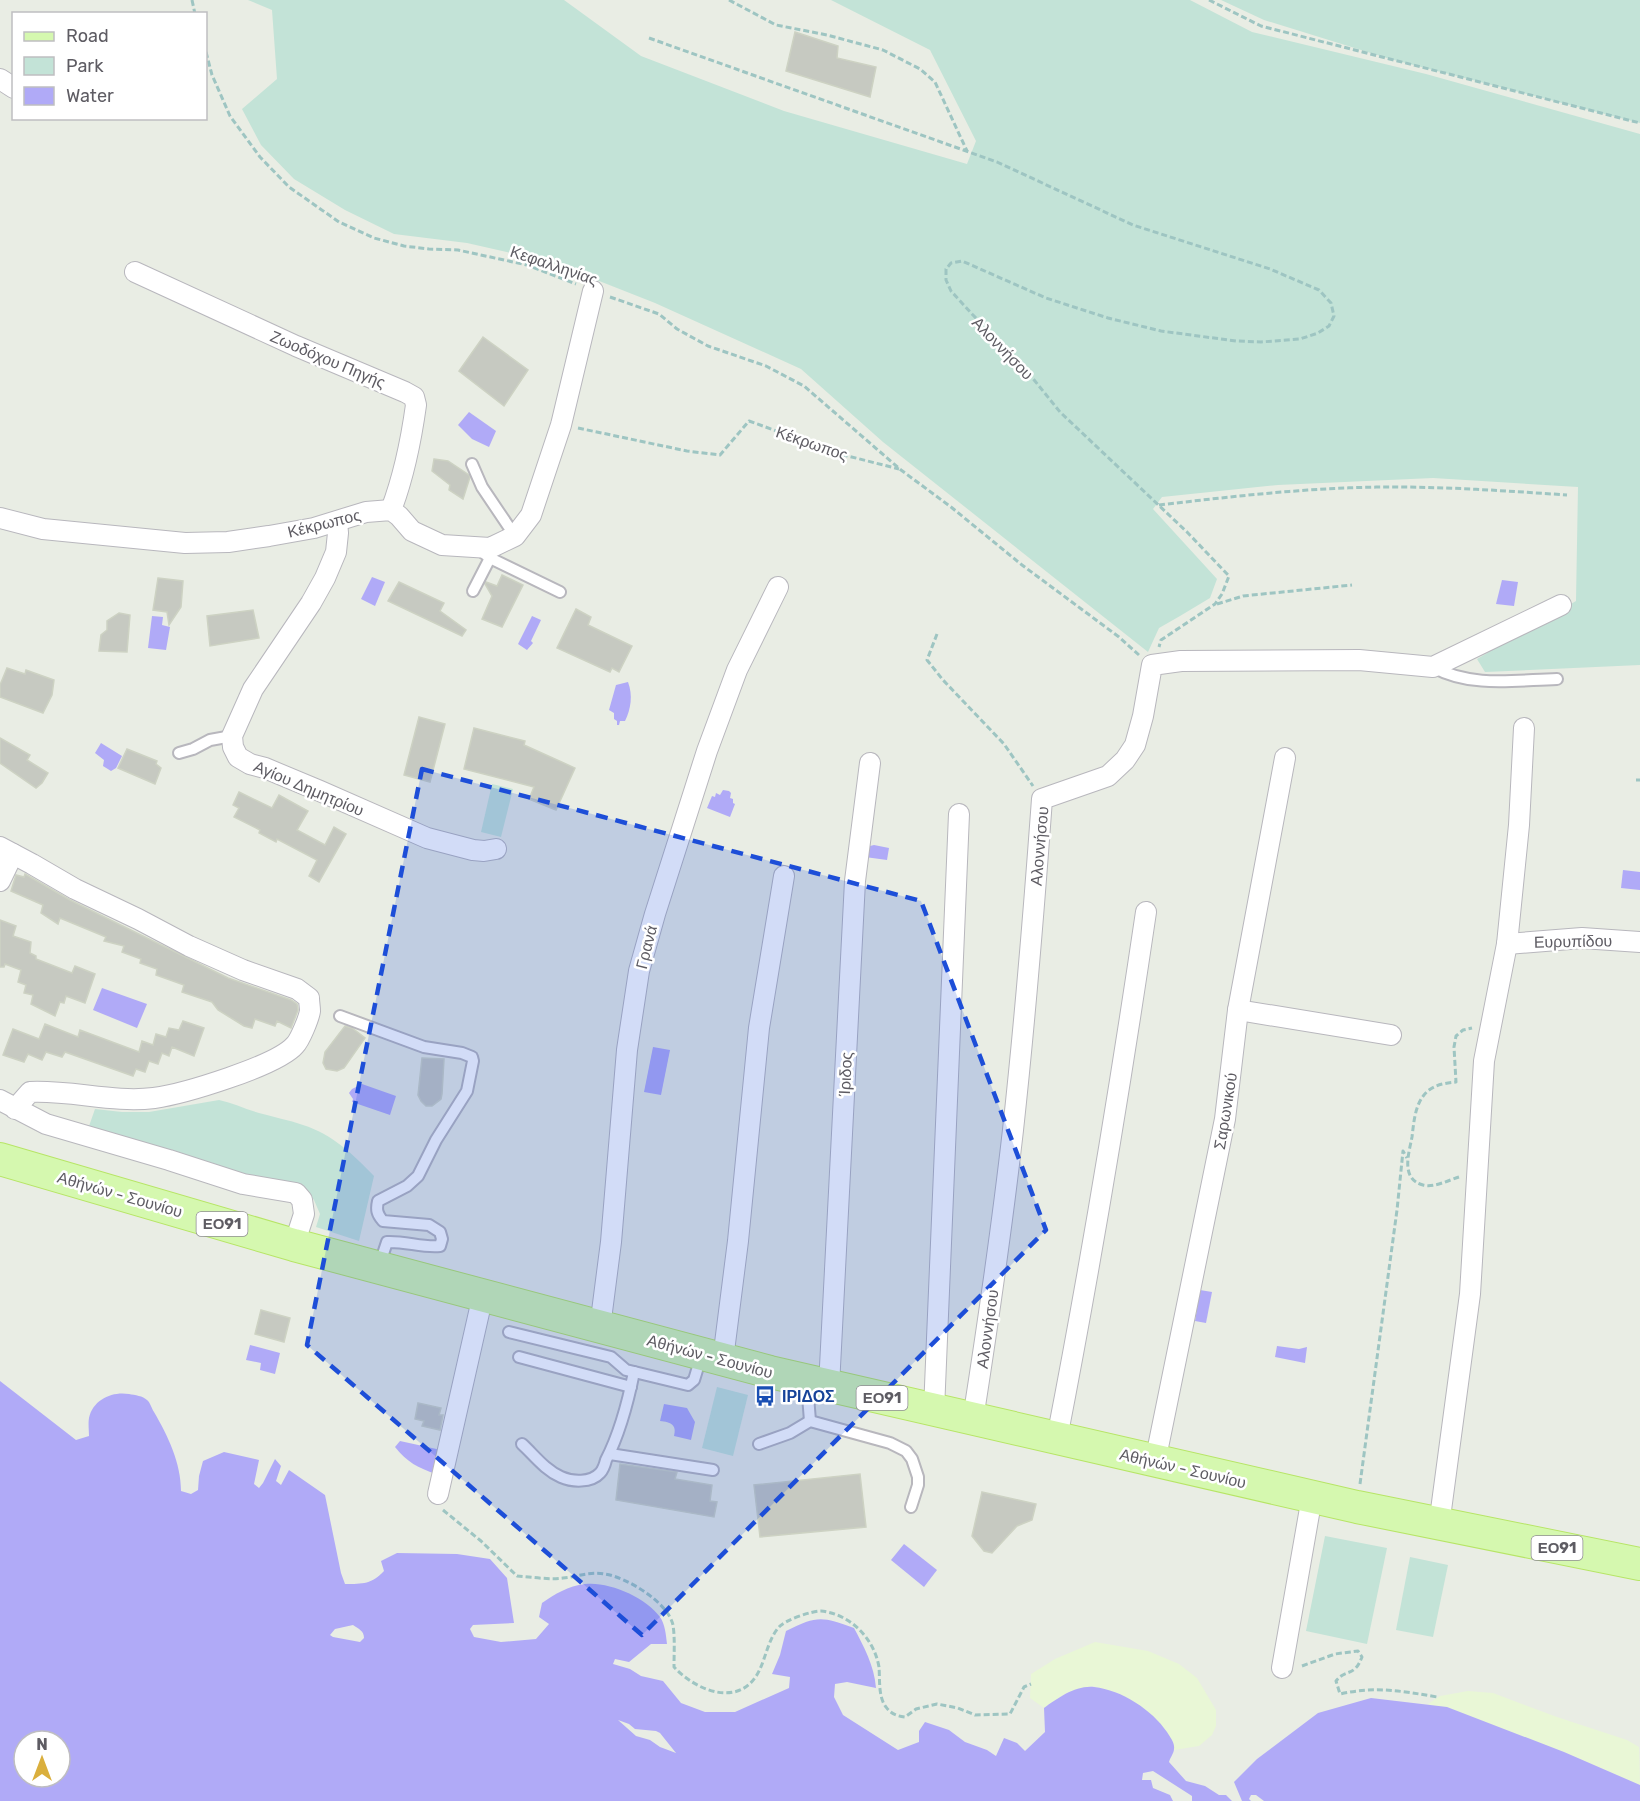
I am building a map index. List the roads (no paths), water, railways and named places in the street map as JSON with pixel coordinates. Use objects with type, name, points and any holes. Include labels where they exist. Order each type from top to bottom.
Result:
[{"type":"main road","name":"Αθήνών - Σουνίου","points":[[0,1159],[294,1245],[818,1383],[1357,1507],[1640,1564]]},
{"type":"street","name":"Ζωοδόχου Πηγής","points":[[135,272],[414,397],[416,405],[403,477],[391,510]]},
{"type":"street","points":[[391,510],[412,531],[442,545],[484,553],[515,536],[531,515],[561,425],[594,291]]},
{"type":"street","name":"Κέκρωπος","points":[[0,518],[43,529],[185,543],[228,542],[314,528],[366,512],[391,510]]},
{"type":"street","points":[[232,736],[253,689],[311,603],[325,578],[336,552],[337,522]]},
{"type":"street","name":"Γρανά","points":[[600,1327],[611,1242],[627,1050],[639,971],[679,834],[711,741],[737,670],[778,587]]},
{"type":"street","points":[[1433,667],[1561,605]]},
{"type":"street","name":"Αλοννήσου","points":[[974,1419],[1013,1129],[1042,799],[1108,776],[1125,760],[1135,745],[1152,666],[1181,661],[1359,660],[1433,667]]},
{"type":"street","points":[[1439,1525],[1470,1294],[1484,1061],[1507,944],[1519,825],[1524,728]]},
{"type":"street","name":"Αγίου Δημητρίου","points":[[232,736],[233,747],[238,757],[250,764],[320,791],[426,838],[473,850],[496,849]]},
{"type":"street","name":"Σαρωνικού","points":[[1155,1461],[1225,1119],[1238,1010],[1285,758]]},
{"type":"street","name":"Ίριδος","points":[[818,1383],[855,881],[870,763]]},
{"type":"street","points":[[934,1410],[959,814]]},
{"type":"street","points":[[0,881],[6,851],[75,889],[189,946],[243,970],[297,989],[309,998],[310,1011],[297,1044],[283,1055],[201,1088],[153,1098],[112,1098],[50,1091],[30,1092],[7,1105]]},
{"type":"street","points":[[713,1357],[738,1242],[759,1028],[784,876]]},
{"type":"street","points":[[1057,1438],[1115,1118],[1146,912]]},
{"type":"street","name":"Ευρυπίδου","points":[[1507,944],[1582,938],[1640,942]]},
{"type":"street","points":[[1238,1010],[1391,1035]]},
{"type":"street","points":[[7,1105],[46,1124],[243,1184],[296,1193],[302,1200],[304,1214],[294,1245]]},
{"type":"street","points":[[438,1494],[483,1295]]},
{"type":"street","points":[[1282,1668],[1312,1497]]},
{"type":"lane","points":[[472,464],[482,487],[515,536]]},
{"type":"lane","points":[[473,591],[484,553],[560,592]]},
{"type":"lane","points":[[1433,667],[1447,675],[1470,680],[1557,679]]},
{"type":"lane","points":[[179,753],[210,740],[232,736]]},
{"type":"lane","points":[[340,1016],[423,1047],[462,1053],[472,1057],[473,1061],[467,1091],[436,1140],[418,1176],[407,1186],[378,1202],[376,1209],[383,1221],[429,1225],[440,1232],[442,1239],[440,1246],[387,1242],[378,1268]]},
{"type":"lane","points":[[509,1332],[611,1357],[626,1370],[688,1385],[713,1357]]},
{"type":"lane","points":[[519,1357],[630,1387]]},
{"type":"lane","points":[[522,1444],[546,1467],[560,1476],[575,1481],[590,1479],[600,1473],[610,1454],[627,1404],[634,1372]]},
{"type":"lane","points":[[810,1422],[818,1383]]},
{"type":"lane","points":[[759,1444],[790,1433],[810,1422],[890,1443],[906,1451],[912,1459],[918,1477],[918,1485],[911,1507]]},
{"type":"lane","points":[[610,1454],[713,1470]]},
{"type":"water","points":[[469,412],[496,431],[489,447],[472,439],[458,425]]},
{"type":"water","points":[[372,577],[385,582],[375,606],[361,599]]},
{"type":"water","points":[[1502,580],[1518,582],[1514,606],[1496,604]]},
{"type":"water","points":[[152,616],[163,617],[162,625],[170,627],[166,650],[148,648]]},
{"type":"water","points":[[532,616],[541,620],[531,641],[533,643],[527,650],[518,644]]},
{"type":"water","points":[[628,682],[631,697],[629,712],[625,721],[620,721],[617,725],[614,713],[609,710],[616,685]]},
{"type":"water","points":[[101,743],[122,756],[116,768],[111,771],[103,766],[104,760],[95,753]]},
{"type":"water","points":[[723,790],[731,793],[730,798],[735,804],[730,817],[707,808],[712,796],[715,797],[716,793],[720,795]]},
{"type":"water","points":[[874,845],[889,848],[887,860],[865,857],[866,847]]},
{"type":"water","points":[[1623,870],[1640,872],[1640,890],[1621,888]]},
{"type":"water","points":[[102,988],[147,1004],[137,1028],[93,1010]]},
{"type":"water","points":[[653,1047],[670,1050],[661,1095],[644,1092]]},
{"type":"water","points":[[362,1084],[396,1096],[390,1115],[352,1102],[353,1099],[349,1093]]},
{"type":"water","points":[[1200,1290],[1212,1292],[1206,1323],[1195,1321]]},
{"type":"water","points":[[250,1345],[280,1353],[275,1374],[260,1370],[261,1363],[246,1360]]},
{"type":"water","points":[[1277,1346],[1299,1349],[1307,1347],[1305,1363],[1275,1357]]},
{"type":"water","points":[[0,1381],[76,1440],[89,1436],[91,1411],[104,1398],[123,1393],[145,1399],[150,1404],[173,1450],[179,1470],[181,1491],[191,1494],[198,1490],[203,1461],[224,1452],[259,1460],[254,1484],[259,1488],[275,1459],[281,1466],[276,1481],[281,1485],[289,1470],[325,1495],[345,1584],[362,1583],[375,1579],[384,1571],[381,1561],[397,1553],[457,1554],[490,1559],[507,1578],[514,1623],[473,1625],[470,1629],[474,1637],[501,1642],[536,1639],[549,1624],[539,1617],[542,1603],[562,1591],[579,1585],[604,1585],[626,1592],[646,1603],[660,1617],[667,1644],[651,1644],[629,1662],[615,1659],[613,1664],[630,1669],[641,1676],[663,1681],[681,1703],[705,1712],[735,1712],[789,1688],[790,1677],[772,1674],[786,1631],[819,1619],[854,1628],[865,1649],[875,1680],[876,1688],[847,1682],[835,1684],[834,1697],[843,1715],[898,1750],[919,1742],[919,1731],[925,1722],[949,1730],[965,1742],[996,1756],[1004,1738],[1017,1743],[1025,1751],[1045,1732],[1044,1708],[1061,1696],[1087,1687],[1115,1692],[1135,1702],[1161,1724],[1174,1745],[1169,1762],[1186,1781],[1205,1786],[1219,1795],[1226,1795],[1232,1801],[1192,1801],[1192,1796],[1153,1771],[1143,1773],[1142,1780],[1151,1780],[1153,1788],[1170,1795],[1173,1801],[0,1801]],"holes":[[[353,1625],[361,1630],[364,1638],[360,1642],[330,1635],[335,1629]],[[618,1720],[635,1729],[660,1733],[676,1753],[636,1736]]]},
{"type":"water","points":[[664,1404],[687,1408],[695,1422],[691,1440],[674,1436],[675,1429],[672,1425],[660,1421]]},
{"type":"water","points":[[400,1441],[441,1450],[436,1474],[408,1461],[395,1447]]},
{"type":"water","points":[[904,1544],[937,1570],[924,1587],[891,1560]]},
{"type":"water","points":[[1371,1698],[1447,1707],[1564,1752],[1640,1785],[1640,1801],[1264,1801],[1256,1795],[1251,1795],[1249,1799],[1251,1801],[1242,1801],[1234,1782],[1257,1759],[1318,1713]]},
{"type":"place","name":"ΙΡΙΔΟΣ","points":[[765,1396]]}]
